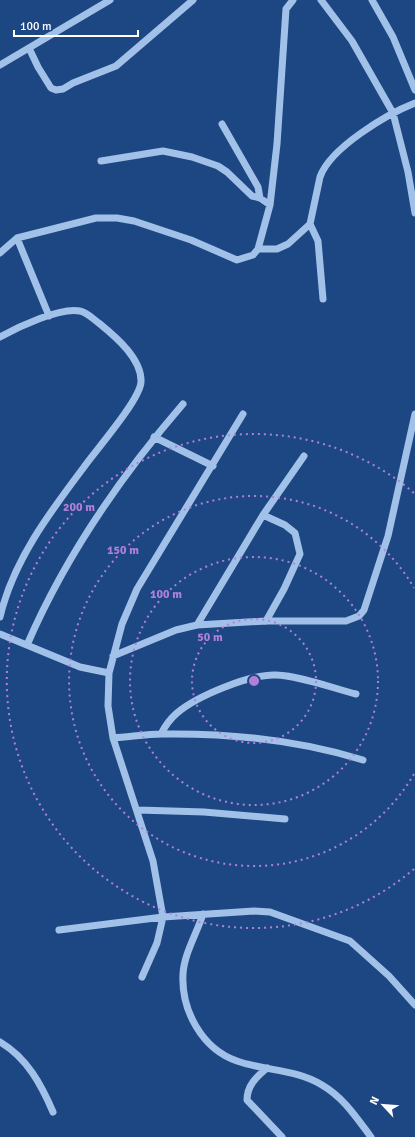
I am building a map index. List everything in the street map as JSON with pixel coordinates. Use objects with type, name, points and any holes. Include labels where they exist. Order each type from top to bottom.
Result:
[{"type":"street","points":[[0,65],[110,0]]},
{"type":"street","points":[[29,48],[38,67],[51,88],[56,90],[63,89],[73,83],[116,66],[194,0]]},
{"type":"street","points":[[0,253],[17,238],[96,218],[117,218],[134,221],[185,238],[236,260],[252,255],[258,249],[270,205],[280,106],[286,9],[284,0]]},
{"type":"street","points":[[286,9],[293,0]]},
{"type":"street","points":[[321,0],[352,41],[393,113],[408,172],[415,213]]},
{"type":"street","points":[[372,0],[393,37],[415,90]]},
{"type":"street","points":[[258,249],[277,249],[288,244],[310,224],[322,170],[337,152],[393,113],[415,103]]},
{"type":"street","points":[[222,124],[258,187],[260,198]]},
{"type":"street","points":[[101,161],[163,151],[192,157],[218,166],[227,172],[252,196],[260,198],[270,205]]},
{"type":"street","points":[[310,224],[318,241],[323,299]]},
{"type":"street","points":[[17,238],[49,316]]},
{"type":"street","points":[[0,337],[67,310],[81,311],[91,317],[126,347],[138,369],[141,381],[138,391],[127,408],[46,520],[26,552],[9,589],[0,614]]},
{"type":"street","points":[[27,645],[41,612],[78,547],[116,488],[154,437],[183,404]]},
{"type":"street","points":[[142,977],[157,943],[162,917],[153,861],[114,738],[108,706],[109,673],[112,656],[122,624],[137,589],[153,560],[213,466],[243,414]]},
{"type":"street","points":[[112,656],[164,634],[197,625],[266,621],[346,621],[359,616],[364,610],[388,536],[415,414]]},
{"type":"street","points":[[154,437],[213,466]]},
{"type":"street","points":[[197,625],[263,515],[304,456]]},
{"type":"street","points":[[263,515],[285,525],[295,533],[300,554],[284,589],[266,621]]},
{"type":"street","points":[[0,634],[80,667],[109,673]]},
{"type":"street","points":[[161,734],[168,722],[177,713],[191,703],[251,678],[275,675],[290,677],[356,694]]},
{"type":"street","points":[[114,738],[161,734],[282,741],[335,751],[363,760]]},
{"type":"street","points":[[138,810],[204,812],[285,820]]},
{"type":"street","points":[[59,930],[162,917],[262,911],[350,941],[389,976],[415,1005]]},
{"type":"street","points":[[204,914],[189,951],[183,974],[187,1005],[193,1023],[203,1037],[225,1056],[237,1061],[306,1077],[338,1095],[349,1106],[371,1137]]},
{"type":"street","points":[[0,1042],[23,1060],[32,1071],[53,1112]]},
{"type":"street","points":[[267,1068],[254,1080],[248,1089],[247,1100],[282,1137]]}]
